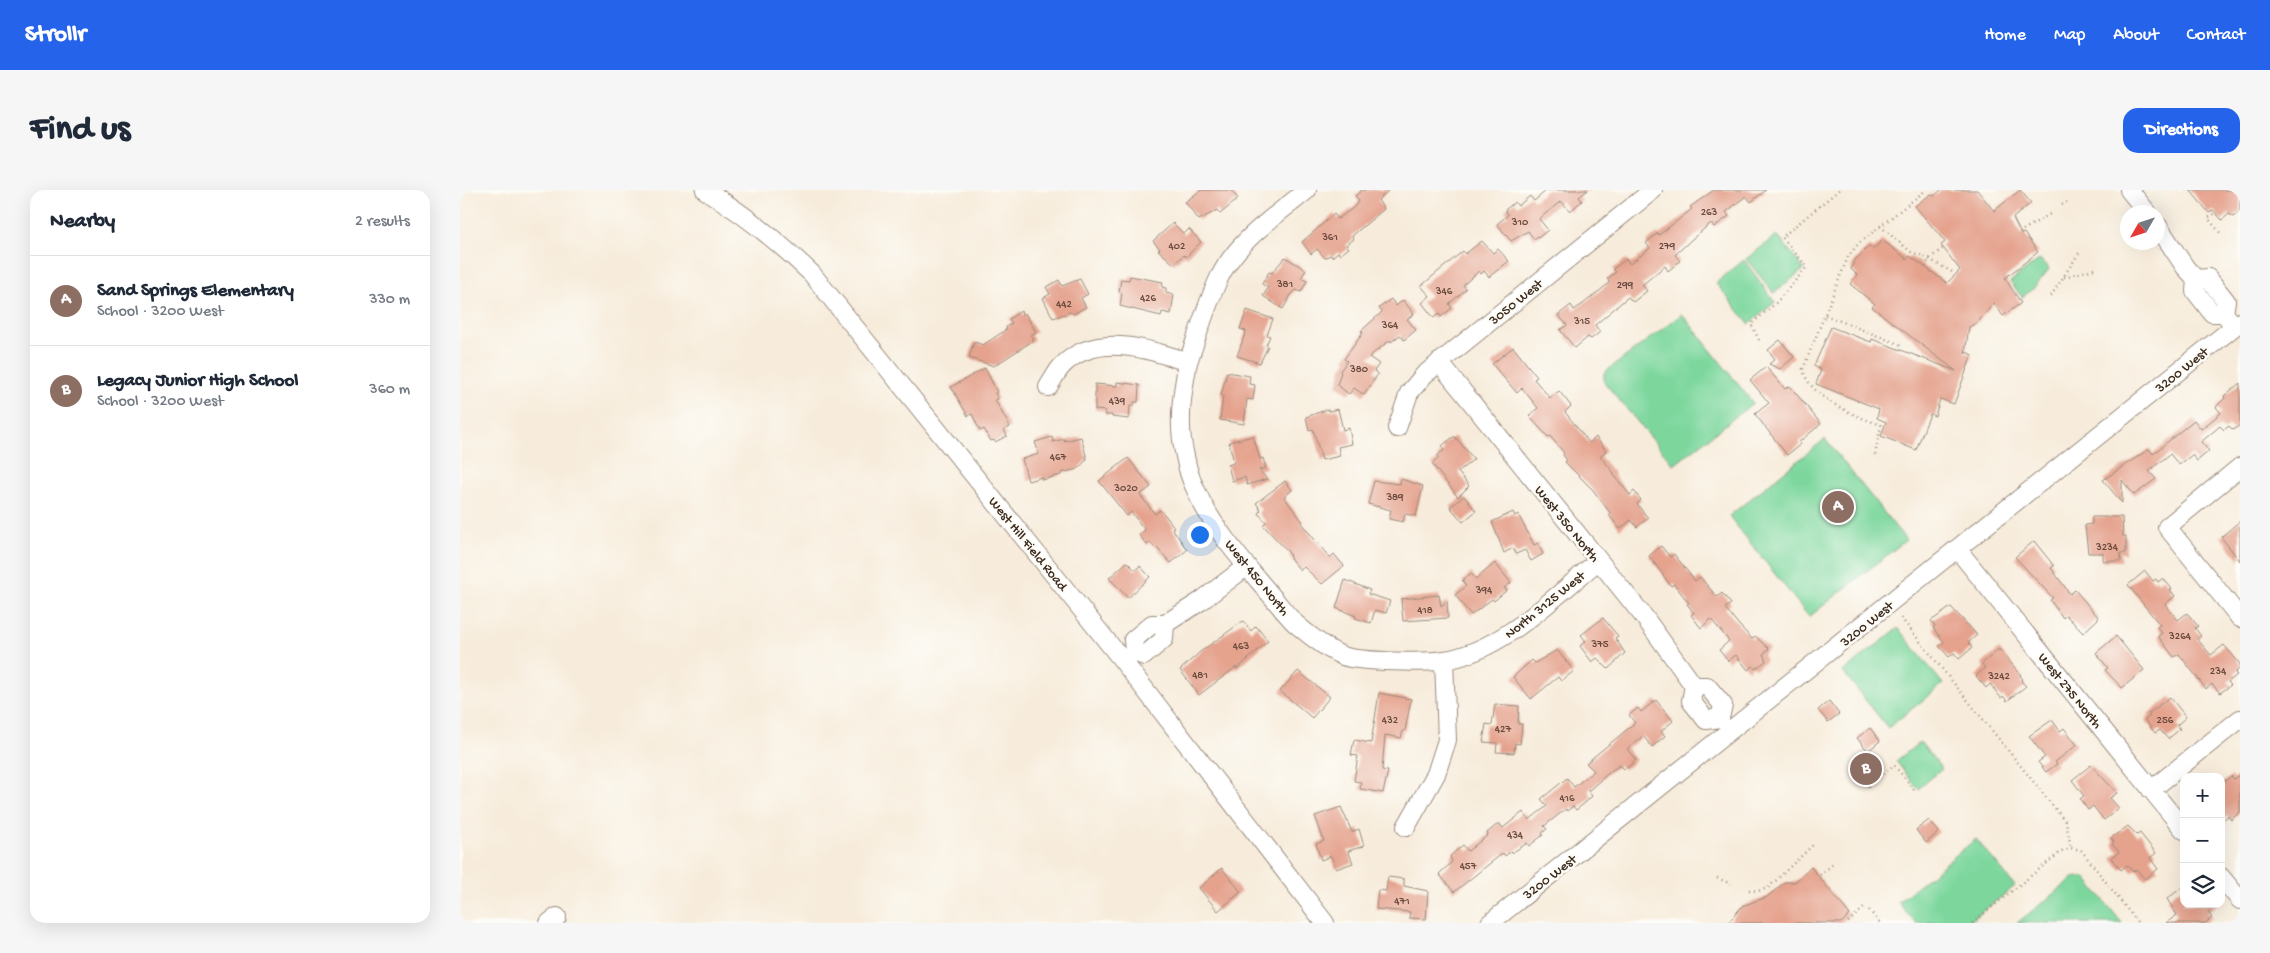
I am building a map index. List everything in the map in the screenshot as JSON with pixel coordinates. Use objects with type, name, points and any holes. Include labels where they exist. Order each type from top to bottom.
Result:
[{"type":"street","name":"West Hill Field Road","points":[[705,190],[733,207],[778,241],[812,274],[1128,656],[1324,923]]},
{"type":"street","name":"West 450 North","points":[[1307,190],[1246,241],[1220,276],[1188,362],[1183,390],[1181,428],[1184,456],[1195,489],[1213,520],[1247,566],[1295,623],[1314,639],[1343,656]]},
{"type":"street","name":"3050 West","points":[[1397,428],[1409,393],[1424,375],[1653,190]]},
{"type":"street","points":[[2130,190],[2142,205]]},
{"type":"street","points":[[2165,237],[2185,267],[2196,279],[2208,278],[2226,300],[2235,324]]},
{"type":"street","name":"3200 West","points":[[1490,923],[1725,724],[1958,550],[2235,324]]},
{"type":"street","points":[[1048,387],[1061,368],[1079,354],[1104,346],[1135,347],[1188,362]]},
{"type":"street","name":"West 350 North","points":[[1439,362],[1645,618],[1694,686],[1707,686],[1723,705],[1725,724]]},
{"type":"street","points":[[2240,467],[2167,527],[2240,618]]},
{"type":"street","name":"West 275 North","points":[[1958,550],[2180,825]]},
{"type":"street","name":"North 3125 West","points":[[1343,656],[1364,660],[1444,660],[1478,650],[1505,637],[1598,561]]},
{"type":"street","points":[[1128,656],[1133,640],[1152,624],[1165,624],[1247,566]]},
{"type":"street","points":[[1406,828],[1436,774],[1447,740],[1444,660]]},
{"type":"street","points":[[2151,790],[2240,719]]},
{"type":"street","points":[[2225,882],[2240,900]]},
{"type":"path","points":[[1759,340],[1751,324],[1776,304],[1807,267],[1782,237],[1839,190]]},
{"type":"path","points":[[1875,455],[1880,425],[1855,416],[1817,392],[1804,375],[1803,369],[1848,257],[1858,244],[1926,190]]},
{"type":"path","points":[[2186,190],[2188,192],[2190,190]]},
{"type":"path","points":[[2062,205],[2067,202]]},
{"type":"path","points":[[2023,230],[2050,214]]},
{"type":"path","points":[[2214,214],[2208,218],[2221,234]]},
{"type":"path","points":[[1880,226],[1912,252],[1954,273]]},
{"type":"path","points":[[1925,267],[1929,259],[1943,248]]},
{"type":"path","points":[[2051,296],[2079,253]]},
{"type":"path","points":[[2063,277],[2094,269]]},
{"type":"path","points":[[1824,315],[1901,345]]},
{"type":"path","points":[[1901,618],[2066,822],[2072,848]]},
{"type":"path","points":[[1868,787],[1894,765],[1915,791]]},
{"type":"path","points":[[1749,890],[1758,891],[1768,888],[1816,843]]},
{"type":"path","points":[[1972,923],[2062,851],[2072,848],[2081,850],[2138,923]]},
{"type":"path","points":[[1820,875],[1833,864]]},
{"type":"path","points":[[1717,878],[1731,884]]},
{"type":"path","points":[[1848,922],[1866,906]]},
{"type":"path","points":[[1869,910],[1880,923]]},
{"type":"green space","points":[[1777,235],[1804,269],[1774,293],[1746,259]]},
{"type":"green space","points":[[2040,259],[2049,269],[2032,290],[2022,297],[2010,282]]},
{"type":"green space","points":[[1744,260],[1775,302],[1749,324],[1716,283]]},
{"type":"green space","points":[[1682,314],[1753,403],[1674,465],[1604,382],[1604,373]]},
{"type":"green space","points":[[1825,439],[1906,540],[1809,617],[1729,516]]},
{"type":"green space","points":[[1898,628],[1943,684],[1888,728],[1843,672]]},
{"type":"green space","points":[[1920,742],[1942,769],[1918,789],[1896,761]]},
{"type":"green space","points":[[1976,839],[2015,886],[1968,923],[1915,923],[1898,902]]},
{"type":"green space","points":[[2075,877],[2085,877],[2122,923],[2017,923]]},
{"type":"building","points":[[1201,190],[1231,190],[1238,199],[1220,214],[1217,210],[1199,220],[1185,202]]},
{"type":"building","points":[[1362,190],[1389,190],[1378,200],[1384,209],[1352,236],[1354,239],[1346,245],[1349,248],[1340,255],[1338,252],[1332,257],[1330,255],[1325,258],[1317,249],[1311,254],[1302,242],[1334,214],[1338,219],[1354,207],[1359,201],[1355,196]]},
{"type":"building","points":[[1547,190],[1588,190],[1579,197],[1582,201],[1570,211],[1561,201],[1539,219],[1548,230],[1539,237],[1534,239],[1528,231],[1511,241],[1497,224],[1508,215],[1505,210],[1515,202],[1518,206],[1530,196],[1534,201]]},
{"type":"building","points":[[1714,190],[1766,190],[1751,202],[1746,196],[1726,212],[1729,216],[1714,227],[1711,223],[1675,255],[1680,261],[1668,271],[1665,266],[1642,285],[1647,291],[1633,302],[1628,297],[1595,325],[1600,332],[1591,339],[1588,337],[1575,348],[1560,330],[1567,325],[1558,315],[1571,305],[1574,310],[1608,284],[1609,281],[1607,279],[1616,272],[1613,269],[1626,259],[1630,264],[1650,248],[1646,243],[1658,233],[1659,235],[1692,209],[1690,207]]},
{"type":"building","points":[[1941,190],[1977,190],[1994,211],[2020,190],[2031,203],[2013,218],[2021,234],[2024,233],[2038,252],[2005,278],[2021,303],[2003,316],[1994,303],[1978,322],[1969,327],[1965,354],[1967,352],[1972,355],[1954,404],[1940,399],[1935,416],[1930,414],[1916,450],[1881,436],[1886,422],[1877,418],[1879,409],[1816,384],[1821,370],[1814,366],[1831,327],[1871,342],[1872,339],[1956,371],[1872,307],[1875,304],[1850,284],[1857,275],[1851,269],[1854,261],[1869,246],[1874,249],[1882,240],[1907,259],[1910,256],[1947,283],[1960,270],[1941,245],[1945,242],[1915,206],[1931,194],[1934,196]]},
{"type":"building","points":[[2190,190],[2240,190],[2240,211],[2233,217],[2229,214],[2222,220],[2213,210],[2209,213]]},
{"type":"building","points":[[1173,223],[1184,234],[1189,229],[1201,242],[1186,257],[1184,255],[1174,264],[1158,250],[1160,249],[1153,241]]},
{"type":"building","points":[[1482,241],[1493,253],[1498,249],[1509,261],[1489,277],[1484,271],[1481,274],[1479,271],[1463,285],[1466,289],[1449,304],[1452,308],[1441,317],[1439,314],[1434,318],[1422,303],[1430,296],[1421,286],[1463,251],[1465,254]]},
{"type":"building","points":[[1285,257],[1306,270],[1301,278],[1307,281],[1301,292],[1296,290],[1291,295],[1283,309],[1263,296],[1268,288],[1262,284],[1269,272],[1272,273]]},
{"type":"building","points":[[1130,276],[1163,282],[1162,287],[1166,288],[1166,293],[1174,295],[1171,314],[1162,312],[1161,316],[1120,306],[1122,293],[1119,292],[1121,279],[1129,280]]},
{"type":"building","points":[[1080,279],[1088,294],[1081,298],[1086,307],[1073,314],[1071,312],[1053,318],[1043,298],[1050,294],[1046,287],[1059,280],[1062,286]]},
{"type":"building","points":[[1391,299],[1396,306],[1403,300],[1414,314],[1407,319],[1416,330],[1404,340],[1400,335],[1391,342],[1390,340],[1369,357],[1379,364],[1374,371],[1378,374],[1364,395],[1354,388],[1349,394],[1337,385],[1340,371],[1347,361],[1344,359],[1363,333],[1361,331],[1382,312],[1379,308]]},
{"type":"building","points":[[1247,310],[1273,319],[1267,335],[1270,336],[1266,345],[1268,346],[1260,363],[1237,356],[1246,331],[1240,329]]},
{"type":"building","points":[[1021,311],[1022,315],[1025,313],[1036,332],[1031,335],[1034,340],[994,366],[969,358],[974,342],[983,345],[1007,329],[1006,327],[1012,323],[1009,319]]},
{"type":"building","points":[[1780,340],[1794,357],[1780,369],[1769,364],[1775,359],[1768,350]]},
{"type":"building","points":[[1513,347],[1537,377],[1534,379],[1550,398],[1559,391],[1571,406],[1565,412],[1589,443],[1596,437],[1606,451],[1600,456],[1630,495],[1634,491],[1641,500],[1637,504],[1648,518],[1637,527],[1631,520],[1620,529],[1593,490],[1565,462],[1567,460],[1563,455],[1564,453],[1550,436],[1548,437],[1529,416],[1538,408],[1522,388],[1517,393],[1492,364]]},
{"type":"building","points":[[1766,367],[1785,389],[1790,386],[1821,424],[1799,442],[1801,444],[1787,455],[1755,414],[1769,403],[1750,380]]},
{"type":"building","points":[[985,368],[997,392],[995,393],[998,399],[995,400],[1010,427],[1004,430],[1007,436],[995,442],[994,440],[991,441],[984,429],[980,431],[972,414],[968,416],[951,387]]},
{"type":"building","points":[[1227,372],[1250,376],[1249,384],[1255,385],[1253,400],[1247,399],[1244,424],[1220,420],[1223,396],[1221,395]]},
{"type":"building","points":[[1117,382],[1139,385],[1138,402],[1134,402],[1134,406],[1130,406],[1129,419],[1112,417],[1112,415],[1105,415],[1106,411],[1095,410],[1095,384],[1117,386]]},
{"type":"building","points":[[2240,383],[2240,425],[2233,430],[2229,426],[2224,430],[2220,426],[2201,442],[2209,451],[2197,461],[2192,455],[2179,465],[2170,454],[2149,471],[2156,479],[2134,495],[2122,480],[2122,503],[2103,480],[2149,449],[2153,454],[2194,420],[2201,429],[2221,413],[2216,407],[2225,398],[2224,396]]},
{"type":"building","points":[[1328,409],[1329,411],[1338,409],[1343,430],[1349,428],[1352,444],[1338,447],[1340,456],[1322,460],[1313,429],[1309,430],[1306,417]]},
{"type":"building","points":[[1253,436],[1260,459],[1263,458],[1266,468],[1259,470],[1267,479],[1247,485],[1245,477],[1232,481],[1228,465],[1234,463],[1229,442]]},
{"type":"building","points":[[1052,437],[1053,442],[1081,437],[1087,459],[1078,469],[1042,480],[1042,477],[1028,481],[1022,459],[1039,454],[1035,442]]},
{"type":"building","points":[[1453,437],[1474,459],[1458,472],[1469,486],[1458,497],[1432,464],[1444,450],[1442,446]]},
{"type":"building","points":[[1128,458],[1151,487],[1140,495],[1155,514],[1160,510],[1165,515],[1187,550],[1171,563],[1150,542],[1147,545],[1139,535],[1145,530],[1131,512],[1127,516],[1099,481]]},
{"type":"building","points":[[1401,479],[1423,486],[1416,516],[1405,514],[1403,522],[1389,519],[1391,510],[1368,504],[1374,481],[1400,484]]},
{"type":"building","points":[[1285,481],[1292,490],[1284,497],[1303,522],[1301,523],[1330,558],[1334,554],[1344,566],[1322,584],[1304,567],[1300,570],[1290,558],[1289,553],[1263,525],[1266,522],[1258,513],[1261,510],[1256,503]]},
{"type":"building","points":[[1464,496],[1476,511],[1463,522],[1450,507]]},
{"type":"building","points":[[1513,512],[1515,516],[1518,514],[1534,545],[1538,543],[1543,554],[1531,561],[1525,550],[1516,554],[1513,548],[1504,553],[1492,522]]},
{"type":"building","points":[[2092,517],[2122,517],[2123,536],[2126,536],[2126,553],[2120,553],[2121,561],[2103,561],[2103,553],[2088,553],[2085,525],[2092,524]]},
{"type":"building","points":[[2240,521],[2240,561],[2221,537]]},
{"type":"building","points":[[2034,541],[2054,566],[2051,568],[2070,594],[2075,590],[2099,618],[2083,633],[2066,615],[2063,618],[2050,600],[2053,598],[2015,557]]},
{"type":"building","points":[[1661,546],[1670,557],[1674,554],[1695,581],[1700,577],[1717,597],[1722,593],[1731,604],[1725,608],[1739,625],[1752,639],[1755,636],[1769,649],[1763,654],[1766,661],[1755,669],[1753,666],[1748,670],[1736,655],[1728,661],[1719,650],[1729,641],[1711,619],[1701,628],[1691,615],[1694,613],[1687,604],[1689,603],[1674,584],[1671,586],[1649,556]]},
{"type":"building","points":[[1127,562],[1135,570],[1140,566],[1150,577],[1128,598],[1109,578]]},
{"type":"building","points":[[1495,563],[1511,583],[1504,588],[1507,590],[1494,601],[1492,599],[1471,615],[1455,595],[1466,586],[1462,581],[1471,573],[1476,579]]},
{"type":"building","points":[[2145,571],[2153,581],[2156,579],[2158,582],[2163,578],[2172,589],[2170,590],[2175,596],[2165,604],[2178,620],[2187,613],[2198,626],[2195,628],[2201,636],[2197,639],[2211,655],[2224,645],[2240,664],[2240,668],[2235,673],[2237,675],[2228,682],[2231,685],[2220,693],[2212,684],[2206,689],[2179,654],[2174,657],[2158,636],[2162,633],[2157,627],[2160,625],[2128,585]]},
{"type":"building","points":[[1345,580],[1370,590],[1368,594],[1390,601],[1386,613],[1375,610],[1371,623],[1355,618],[1356,616],[1336,608]]},
{"type":"building","points":[[1439,595],[1441,606],[1447,601],[1448,618],[1403,621],[1401,599]]},
{"type":"building","points":[[1951,607],[1977,635],[1968,643],[1972,648],[1959,659],[1954,653],[1949,657],[1939,646],[1944,642],[1933,628],[1935,626],[1931,621]]},
{"type":"building","points":[[1603,618],[1618,636],[1615,638],[1625,653],[1608,669],[1597,658],[1592,662],[1580,646],[1586,641],[1581,635]]},
{"type":"building","points":[[1243,621],[1251,631],[1256,626],[1268,641],[1237,669],[1236,667],[1199,695],[1180,670],[1200,652]]},
{"type":"building","points":[[2116,636],[2144,670],[2122,688],[2105,670],[2108,668],[2096,653]]},
{"type":"building","points":[[1999,649],[2021,675],[2023,679],[2021,681],[2026,686],[2007,701],[2003,696],[2001,698],[1990,684],[1986,688],[1976,676],[1985,668],[1982,664]]},
{"type":"building","points":[[1557,650],[1574,671],[1561,681],[1558,677],[1531,699],[1513,677],[1532,660],[1535,663]]},
{"type":"building","points":[[1298,671],[1330,697],[1312,718],[1280,691]]},
{"type":"building","points":[[1379,693],[1411,699],[1405,731],[1403,731],[1401,738],[1385,735],[1382,770],[1388,771],[1383,793],[1360,789],[1361,782],[1354,781],[1358,756],[1351,755],[1354,740],[1371,743]]},
{"type":"building","points":[[2170,697],[2186,717],[2177,725],[2180,729],[2168,739],[2160,730],[2155,733],[2145,720],[2150,716],[2148,714]]},
{"type":"building","points":[[1656,700],[1673,721],[1661,731],[1665,736],[1652,747],[1643,736],[1627,749],[1636,760],[1624,769],[1620,765],[1611,771],[1588,791],[1592,796],[1586,802],[1576,810],[1573,806],[1567,811],[1566,809],[1544,826],[1547,829],[1542,833],[1543,835],[1529,846],[1527,843],[1505,856],[1503,853],[1454,892],[1439,874],[1452,862],[1450,856],[1463,845],[1468,851],[1488,835],[1487,833],[1499,823],[1503,828],[1523,812],[1529,820],[1547,806],[1541,799],[1567,778],[1574,787],[1594,771],[1586,763],[1635,723],[1629,715],[1638,708],[1641,712]]},
{"type":"building","points":[[1829,701],[1839,714],[1828,722],[1818,710]]},
{"type":"building","points":[[1495,704],[1519,706],[1518,724],[1522,724],[1520,744],[1515,743],[1514,753],[1496,752],[1497,743],[1483,742],[1486,724],[1492,725]]},
{"type":"building","points":[[2052,720],[2060,731],[2064,728],[2077,745],[2055,762],[2057,764],[2046,772],[2038,762],[2045,757],[2029,736]]},
{"type":"building","points":[[1870,728],[1880,741],[1868,751],[1857,738]]},
{"type":"building","points":[[2091,765],[2117,793],[2110,798],[2119,808],[2104,820],[2093,806],[2088,810],[2080,799],[2084,796],[2072,780]]},
{"type":"building","points":[[2240,774],[2240,812],[2231,820],[2228,816],[2225,818],[2225,781],[2231,776],[2234,779]]},
{"type":"building","points":[[1341,807],[1352,832],[1359,829],[1364,846],[1348,851],[1353,863],[1336,869],[1331,856],[1321,860],[1316,844],[1324,841],[1315,816]]},
{"type":"building","points":[[1929,820],[1939,832],[1926,843],[1916,830]]},
{"type":"building","points":[[2128,826],[2137,835],[2140,833],[2156,853],[2150,858],[2158,869],[2145,879],[2136,869],[2133,872],[2127,865],[2121,870],[2111,858],[2119,852],[2112,844],[2114,842],[2111,838]]},
{"type":"building","points":[[1811,867],[1850,915],[1841,923],[1728,923],[1742,906],[1767,897],[1785,882],[1795,882]]},
{"type":"building","points":[[1222,868],[1241,892],[1218,911],[1199,888]]},
{"type":"building","points":[[1388,877],[1404,879],[1404,886],[1428,891],[1426,919],[1409,918],[1410,912],[1376,909],[1378,890],[1386,891]]},
{"type":"building","points":[[2180,889],[2180,908],[2213,908],[2208,912],[2212,918],[2205,923],[2166,923],[2177,915],[2167,899]]},
{"type":"place","name":"Sand Springs Elementary","points":[[1838,507]]},
{"type":"place","name":"Legacy Junior High School","points":[[1866,769]]}]
